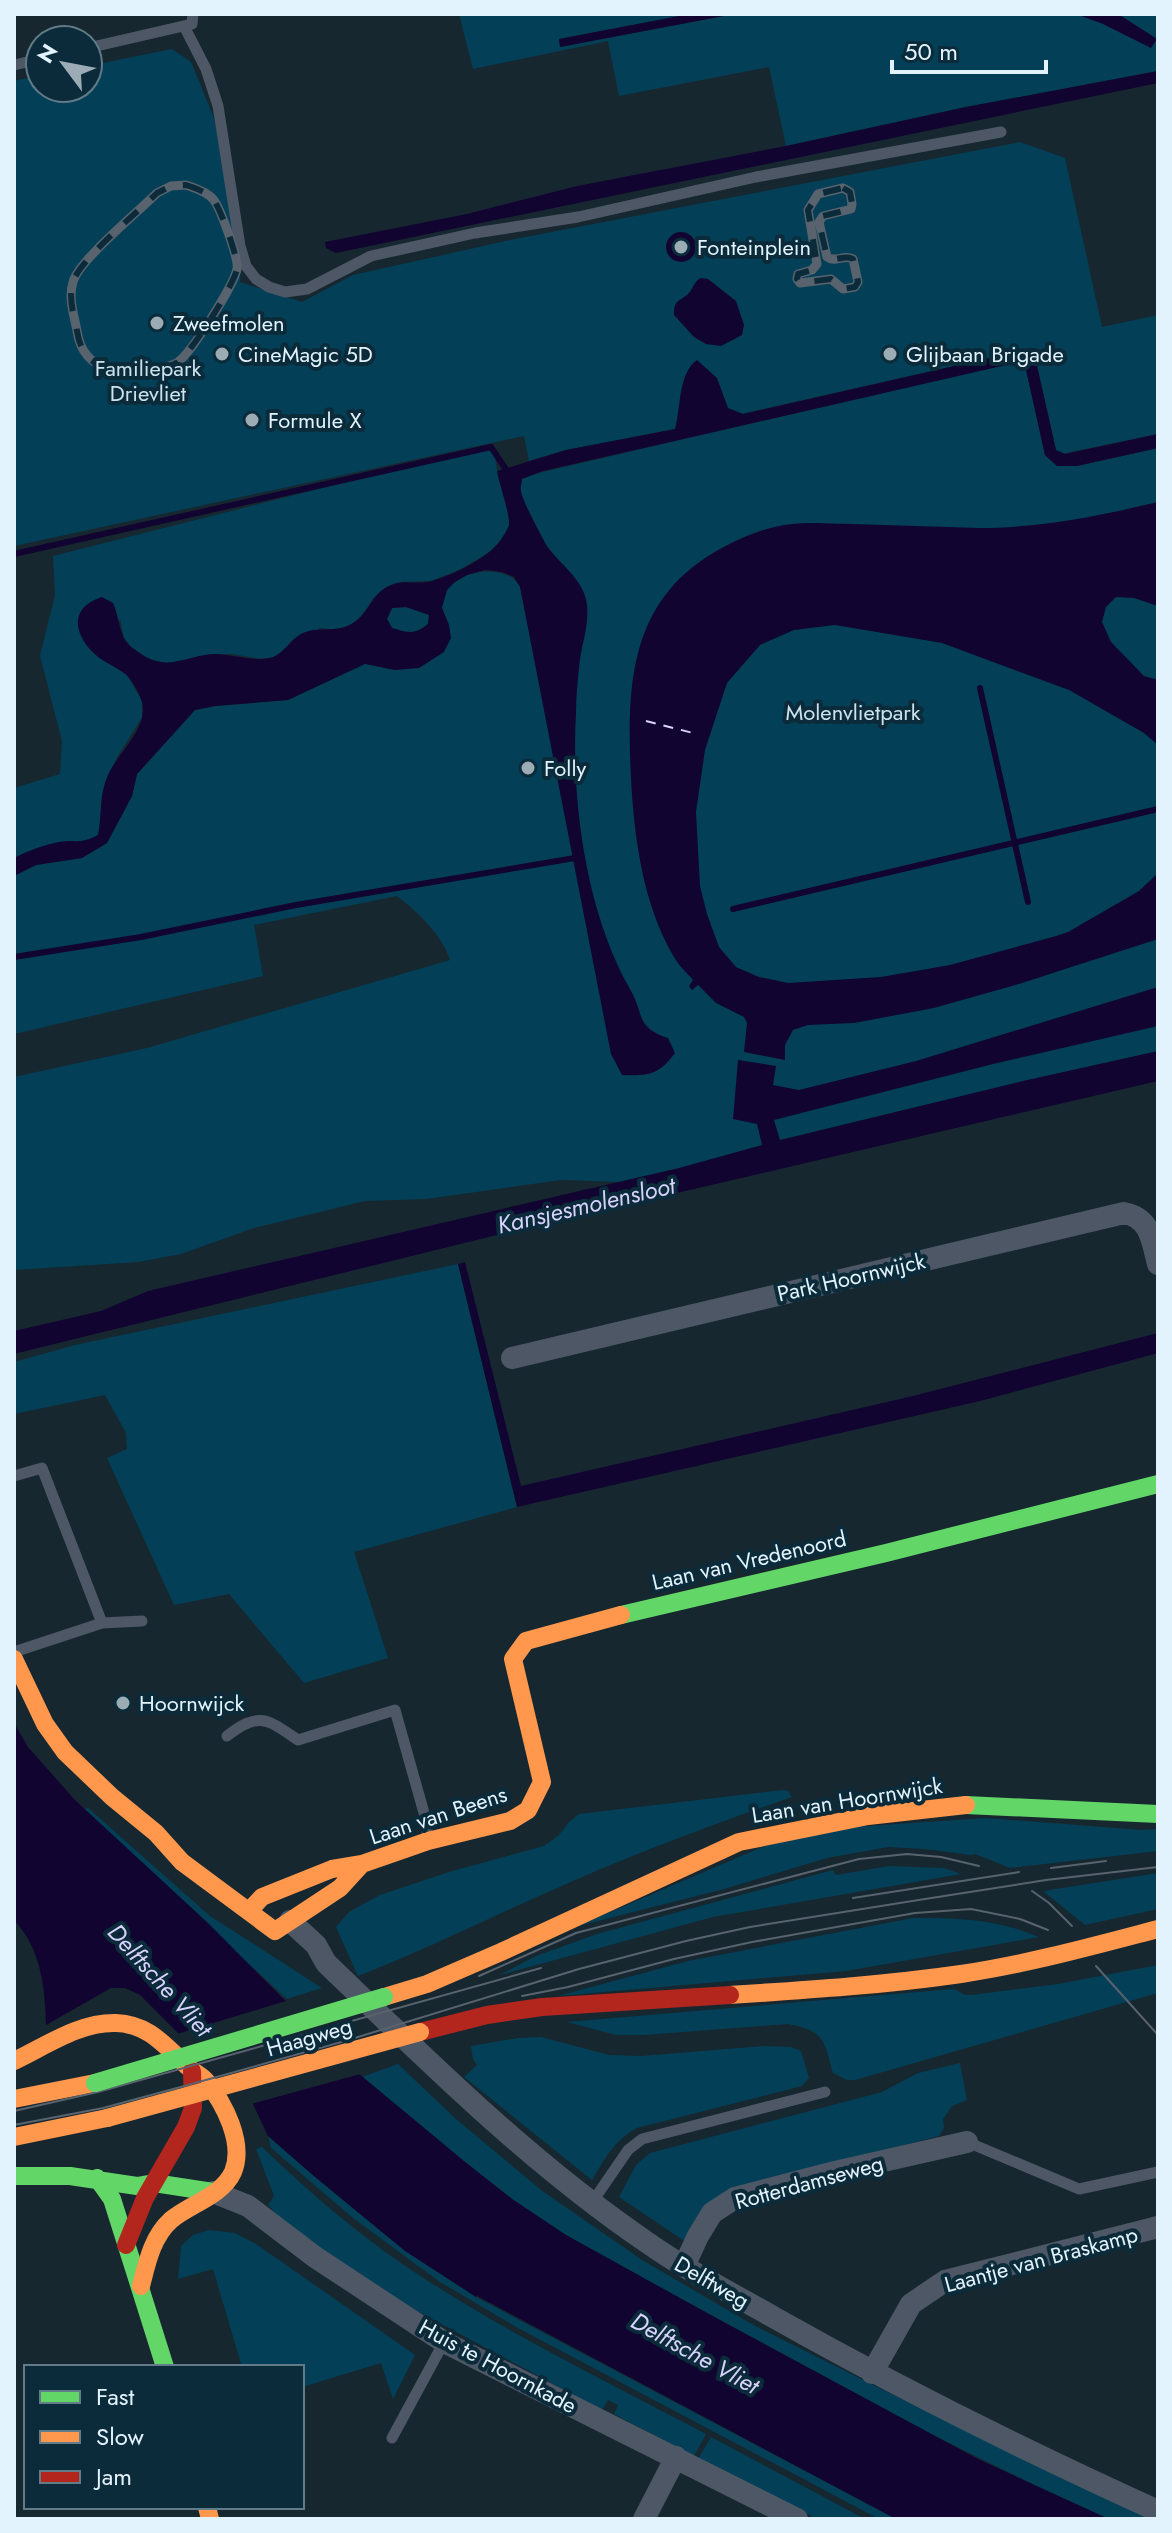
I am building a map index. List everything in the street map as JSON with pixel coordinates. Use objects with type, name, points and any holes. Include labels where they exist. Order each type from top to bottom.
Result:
[{"type":"street","name":"Park Hoornwijck","points":[[512,1358],[1124,1213],[1137,1217],[1149,1229],[1158,1264]]},
{"type":"street","name":"Laan van Vredenoord","points":[[528,1810],[542,1782],[513,1659],[526,1641],[582,1624],[886,1553],[1158,1484]]},
{"type":"street","points":[[14,1659],[45,1724],[65,1752],[156,1833],[182,1862],[254,1899],[283,1926]]},
{"type":"street","name":"Laan van Hoornwijck","points":[[384,1997],[427,1984],[501,1952],[739,1842],[868,1816],[966,1805],[1158,1814]]},
{"type":"street","name":"Laan van Beens","points":[[254,1899],[332,1869],[362,1864],[428,1841],[510,1821],[528,1810]]},
{"type":"street","points":[[156,1833],[191,1846]]},
{"type":"street","name":"Laan van Beens","points":[[283,1926],[340,1888],[362,1864]]},
{"type":"street","name":"Delftweg","points":[[283,1926],[316,1945],[326,1963],[490,2119],[644,2241],[872,2373],[1158,2511]]},
{"type":"street","name":"Haagweg","points":[[14,2137],[107,2118],[487,2015],[542,2007],[812,1989],[960,1974],[1034,1961],[1158,1929]]},
{"type":"street","name":"Haagweg","points":[[14,2099],[95,2083],[384,1997]]},
{"type":"street","points":[[14,2061],[76,2030],[98,2024],[129,2024],[158,2036],[192,2071],[204,2078],[233,2130],[238,2155],[230,2177],[164,2227],[147,2257],[141,2286]]},
{"type":"street","points":[[126,2245],[141,2205],[186,2127],[193,2108],[192,2071]]},
{"type":"street","name":"Rotterdamseweg","points":[[684,2266],[712,2213],[735,2198],[967,2142]]},
{"type":"street","points":[[14,2176],[97,2178],[137,2186],[154,2183],[213,2192]]},
{"type":"street","points":[[97,2178],[112,2199],[164,2365]]},
{"type":"street","name":"Huis te Hoornkade","points":[[213,2192],[248,2206],[315,2257],[444,2342],[797,2519]]},
{"type":"street","name":"Laantje van Braskamp","points":[[872,2373],[911,2304],[945,2281],[1158,2227]]},
{"type":"street","points":[[644,2519],[676,2457]]},
{"type":"lane","points":[[104,44],[192,24],[193,14]]},
{"type":"lane","points":[[184,26],[206,69],[218,106],[240,246],[246,266],[256,279],[285,292],[307,289],[371,256],[475,233],[578,217],[756,177],[1001,132]]},
{"type":"lane","points":[[14,1476],[42,1468],[102,1623]]},
{"type":"lane","points":[[14,1652],[102,1623],[142,1621]]},
{"type":"lane","points":[[227,1736],[246,1721],[270,1721],[298,1740],[395,1710],[426,1820],[428,1841]]},
{"type":"lane","points":[[593,2201],[628,2150],[642,2139],[825,2092]]},
{"type":"lane","points":[[967,2142],[1079,2189],[1158,2172]]},
{"type":"lane","points":[[392,2438],[444,2342]]},
{"type":"green space","points":[[459,14],[690,14],[559,39],[560,47],[734,14],[1076,14],[1157,39],[1118,14],[1158,14],[1158,71],[966,107],[786,146],[769,67],[619,96],[608,41],[473,69]]},
{"type":"green space","name":"Familiepark Drievliet","points":[[172,49],[191,62],[214,118],[241,263],[240,282],[302,302],[353,275],[515,239],[1020,142],[1065,158],[1102,327],[1158,315],[1158,434],[1061,454],[1056,450],[1033,348],[675,429],[566,450],[529,461],[524,436],[14,546],[14,81],[24,79],[24,104],[104,104],[104,63]]},
{"type":"green space","name":"Molenvlietpark","points":[[1024,360],[1045,455],[1057,466],[1077,466],[1158,448],[1158,1061],[620,1182],[561,1180],[426,1199],[365,1201],[254,1228],[181,1254],[138,1262],[14,1270],[14,1077],[147,1048],[450,960],[442,942],[428,925],[397,896],[254,925],[263,976],[14,1034],[14,876],[36,865],[82,858],[107,843],[132,796],[137,774],[195,710],[288,700],[365,663],[395,670],[449,625],[442,610],[443,596],[449,586],[459,579],[485,571],[499,572],[519,585],[508,528],[490,552],[459,570],[431,581],[401,582],[374,597],[362,617],[351,625],[338,630],[320,628],[275,657],[262,659],[210,654],[166,664],[146,658],[132,648],[124,638],[120,619],[98,656],[127,675],[142,701],[142,718],[117,757],[102,795],[98,835],[86,842],[59,842],[14,858],[14,788],[60,774],[62,741],[40,656],[55,595],[53,556],[493,445],[499,482]]},
{"type":"green space","points":[[405,607],[429,614],[428,624],[411,632],[392,628],[387,619],[392,608]]},
{"type":"green space","points":[[458,1264],[517,1507],[354,1552],[388,1658],[304,1683],[229,1594],[174,1605],[107,1458],[127,1449],[126,1433],[105,1395],[14,1414],[14,1362],[75,1345]]},
{"type":"green space","points":[[783,1790],[792,1797],[608,1866],[358,1976],[336,1927],[349,1912],[380,1895],[544,1846],[579,1814]]},
{"type":"green space","points":[[88,1808],[210,1916],[322,1988],[287,1999],[84,1809]]},
{"type":"green space","points":[[986,1818],[1158,1829],[1158,1851],[1010,1868],[975,1854],[888,1847],[827,1858],[724,1889],[578,1926],[767,1845],[853,1827]]},
{"type":"green space","points":[[889,1866],[944,1868],[961,1874],[713,1917],[500,1975],[536,1956],[597,1934],[833,1870],[836,1875]]},
{"type":"green space","points":[[1158,1873],[1158,1909],[1085,1925],[1043,1891]]},
{"type":"green space","points":[[913,1918],[977,1921],[1008,1926],[1039,1937],[846,1971],[558,1996],[688,1961]]},
{"type":"green space","points":[[1158,1965],[1158,1993],[855,2080],[847,2080],[833,2073],[825,2045],[816,2034],[788,2024],[616,2035],[567,2022],[954,1989],[972,1995],[1058,1984]]},
{"type":"green space","points":[[541,2037],[609,2055],[641,2056],[764,2046],[791,2047],[801,2051],[809,2078],[802,2086],[637,2128],[616,2144],[592,2180],[464,2077],[477,2065],[471,2046]]},
{"type":"green space","points":[[960,2063],[967,2100],[952,2106],[943,2119],[944,2128],[939,2136],[733,2190],[686,2242],[619,2197],[636,2165],[650,2153],[882,2092],[918,2073]]},
{"type":"green space","points":[[398,2064],[456,2119],[541,2190],[642,2260],[757,2327],[1014,2455],[1151,2519],[1107,2519],[1036,2486],[925,2431],[566,2235],[464,2162],[362,2077]]},
{"type":"green space","points":[[268,2136],[387,2236],[476,2297],[896,2519],[879,2519],[518,2328],[440,2282],[353,2218],[271,2148]]},
{"type":"green space","points":[[262,2147],[342,2218],[428,2281],[531,2342],[706,2434],[694,2456],[614,2414],[618,2405],[608,2400],[602,2410],[402,2303],[291,2230],[268,2205],[274,2196],[256,2149]]},
{"type":"green space","points":[[209,2230],[235,2233],[256,2244],[415,2355],[393,2399],[381,2363],[304,2386],[304,2365],[241,2365],[213,2269],[178,2279],[181,2246],[193,2235]]},
{"type":"green space","points":[[711,2437],[865,2519],[817,2519],[698,2459]]},
{"type":"water","points":[[690,14],[734,14],[560,47],[559,39]]},
{"type":"water","points":[[1076,14],[1118,14],[1157,39],[1151,48]]},
{"type":"water","points":[[1158,71],[1158,83],[336,253],[326,248],[325,242],[467,214],[577,186]]},
{"type":"water","name":"Fonteinplein","points":[[681,232],[687,233],[695,241],[695,253],[687,261],[681,262],[675,261],[667,253],[666,247],[667,241],[675,233]]},
{"type":"water","points":[[701,278],[708,279],[736,301],[744,325],[742,335],[721,346],[706,344],[694,337],[674,315],[676,303]]},
{"type":"water","points":[[1033,348],[1056,450],[1065,454],[1158,434],[1158,448],[1077,466],[1057,466],[1045,455],[1024,361],[543,471],[522,479],[522,496],[544,541],[577,580],[585,596],[587,619],[576,699],[579,819],[592,891],[615,959],[645,1025],[668,1038],[675,1053],[658,1070],[622,1075],[611,1054],[520,587],[514,577],[502,572],[485,570],[467,575],[447,590],[442,608],[451,638],[444,652],[419,668],[395,670],[365,664],[288,700],[195,710],[137,774],[132,796],[107,843],[82,858],[36,865],[14,876],[14,858],[19,855],[53,843],[82,841],[98,835],[105,782],[141,719],[141,699],[132,681],[98,657],[79,632],[79,616],[91,602],[102,597],[113,603],[122,634],[133,649],[147,658],[174,662],[212,654],[258,659],[273,657],[307,631],[341,628],[353,623],[379,592],[391,585],[436,580],[486,554],[500,541],[509,525],[497,471],[566,450],[675,429],[683,382],[697,360],[717,378],[728,408],[743,414]],"holes":[[[406,607],[429,615],[428,624],[411,632],[392,628],[387,619],[392,608]]]},
{"type":"water","points":[[1158,502],[1158,606],[1134,598],[1116,597],[1106,607],[1102,622],[1111,642],[1144,676],[1158,680],[1158,745],[1144,733],[1069,690],[942,643],[835,625],[794,630],[760,645],[727,683],[705,750],[696,812],[700,886],[719,947],[736,967],[759,977],[788,983],[881,977],[950,965],[1068,932],[1139,891],[1158,873],[1158,939],[934,1008],[854,1023],[808,1025],[793,1030],[785,1045],[785,1060],[744,1052],[747,1023],[744,1017],[716,1003],[698,985],[692,990],[689,986],[693,980],[674,957],[662,934],[645,884],[640,858],[631,779],[631,693],[642,639],[668,592],[688,571],[713,553],[751,534],[771,528],[800,523],[979,528],[1024,526]]},
{"type":"water","name":"Kansjesmolensloot","points":[[1158,987],[1158,1026],[774,1120],[780,1140],[1158,1051],[1158,1081],[505,1233],[14,1354],[14,1331],[101,1311],[148,1291],[679,1168],[762,1145],[757,1124],[733,1119],[738,1060],[776,1066],[773,1085],[799,1090],[916,1061]]},
{"type":"water","points":[[465,1262],[521,1486],[913,1396],[1158,1333],[1158,1353],[980,1401],[517,1507],[458,1264]]},
{"type":"water","name":"Delftsche Vliet","points":[[14,1723],[28,1747],[75,1800],[208,1923],[352,2068],[512,2199],[566,2235],[978,2459],[1109,2519],[896,2519],[476,2297],[405,2251],[268,2136],[253,2104],[140,1995],[125,1988],[111,1988],[46,2025],[40,1969],[30,1943],[14,1920]]},
{"type":"pier","points":[[289,2000],[364,2073],[248,2105],[174,2035]]},
{"type":"waterway","points":[[14,554],[491,447],[505,468]]},
{"type":"waterway","points":[[980,688],[1028,902]]},
{"type":"waterway","points":[[733,909],[1158,809]]},
{"type":"waterway","points":[[14,957],[575,858]]},
{"type":"ferry route","points":[[646,721],[693,733]]},
{"type":"tram line","points":[[479,1976],[576,1933],[859,1859],[907,1854],[941,1857],[979,1866]]},
{"type":"tram line","points":[[1051,1868],[1106,1861]]},
{"type":"tram line","points":[[14,2125],[103,2108],[188,2085],[345,2041],[579,1969],[686,1941],[750,1927],[1046,1880],[1158,1867]]},
{"type":"tram line","points":[[853,1898],[1019,1872]]},
{"type":"tram line","points":[[1032,1891],[1072,1926]]},
{"type":"tram line","points":[[522,1996],[752,1942],[915,1913],[971,1909],[1020,1919],[1048,1930]]},
{"type":"tram line","points":[[1096,1966],[1158,2035]]},
{"type":"tram line","points":[[14,2111],[98,2092],[541,1968]]},
{"type":"railway","points":[[186,185],[208,194],[216,204],[235,255],[237,269],[234,277],[202,333],[178,362],[154,369],[111,370],[87,356],[81,345],[72,306],[73,282],[97,249],[157,193],[171,186],[186,185]]},
{"type":"railway","points":[[843,188],[850,192],[851,209],[823,216],[819,222],[827,257],[853,259],[858,282],[855,287],[843,289],[831,279],[800,283],[798,274],[812,270],[817,264],[808,210],[818,194],[843,188]]},
{"type":"traffic: fast","points":[[621,1615],[886,1553],[1158,1484]]},
{"type":"traffic: fast","points":[[966,1805],[1158,1814]]},
{"type":"traffic: fast","points":[[95,2083],[384,1997]]},
{"type":"traffic: fast","points":[[14,2176],[70,2176],[137,2186],[154,2183],[213,2192]]},
{"type":"traffic: fast","points":[[97,2178],[112,2199],[164,2365]]},
{"type":"traffic: slow","points":[[249,1911],[262,1897],[332,1869],[362,1864],[428,1841],[510,1821],[528,1810],[542,1782],[513,1659],[526,1641],[621,1615]]},
{"type":"traffic: slow","points":[[14,1659],[45,1724],[65,1752],[156,1833],[182,1862],[275,1931],[340,1888],[362,1864]]},
{"type":"traffic: slow","points":[[384,1997],[427,1984],[501,1952],[739,1842],[868,1816],[966,1805]]},
{"type":"traffic: slow","points":[[730,1995],[961,1974],[1036,1960],[1158,1929]]},
{"type":"traffic: slow","points":[[14,2061],[89,2026],[128,2024],[164,2044],[204,2079],[220,2100],[234,2136],[236,2161],[233,2172],[221,2187],[171,2220],[159,2234],[141,2286]]},
{"type":"traffic: slow","points":[[107,2118],[420,2032]]},
{"type":"traffic: slow","points":[[14,2099],[95,2083]]},
{"type":"traffic: slow","points":[[14,2137],[107,2118]]},
{"type":"traffic: slow","points":[[208,2509],[210,2519]]},
{"type":"traffic: jam","points":[[420,2032],[487,2015],[542,2007],[730,1995]]},
{"type":"traffic: jam","points":[[126,2245],[145,2198],[186,2127],[193,2108],[192,2071]]},
{"type":"place","name":"Fonteinplein","points":[[681,247]]},
{"type":"place","name":"Zweefmolen","points":[[157,323]]},
{"type":"place","name":"CineMagic 5D","points":[[222,354]]},
{"type":"place","name":"Glijbaan Brigade","points":[[890,354]]},
{"type":"place","name":"Formule X","points":[[252,420]]},
{"type":"place","name":"Folly","points":[[528,768]]},
{"type":"place","name":"Hoornwijck","points":[[123,1703]]}]
